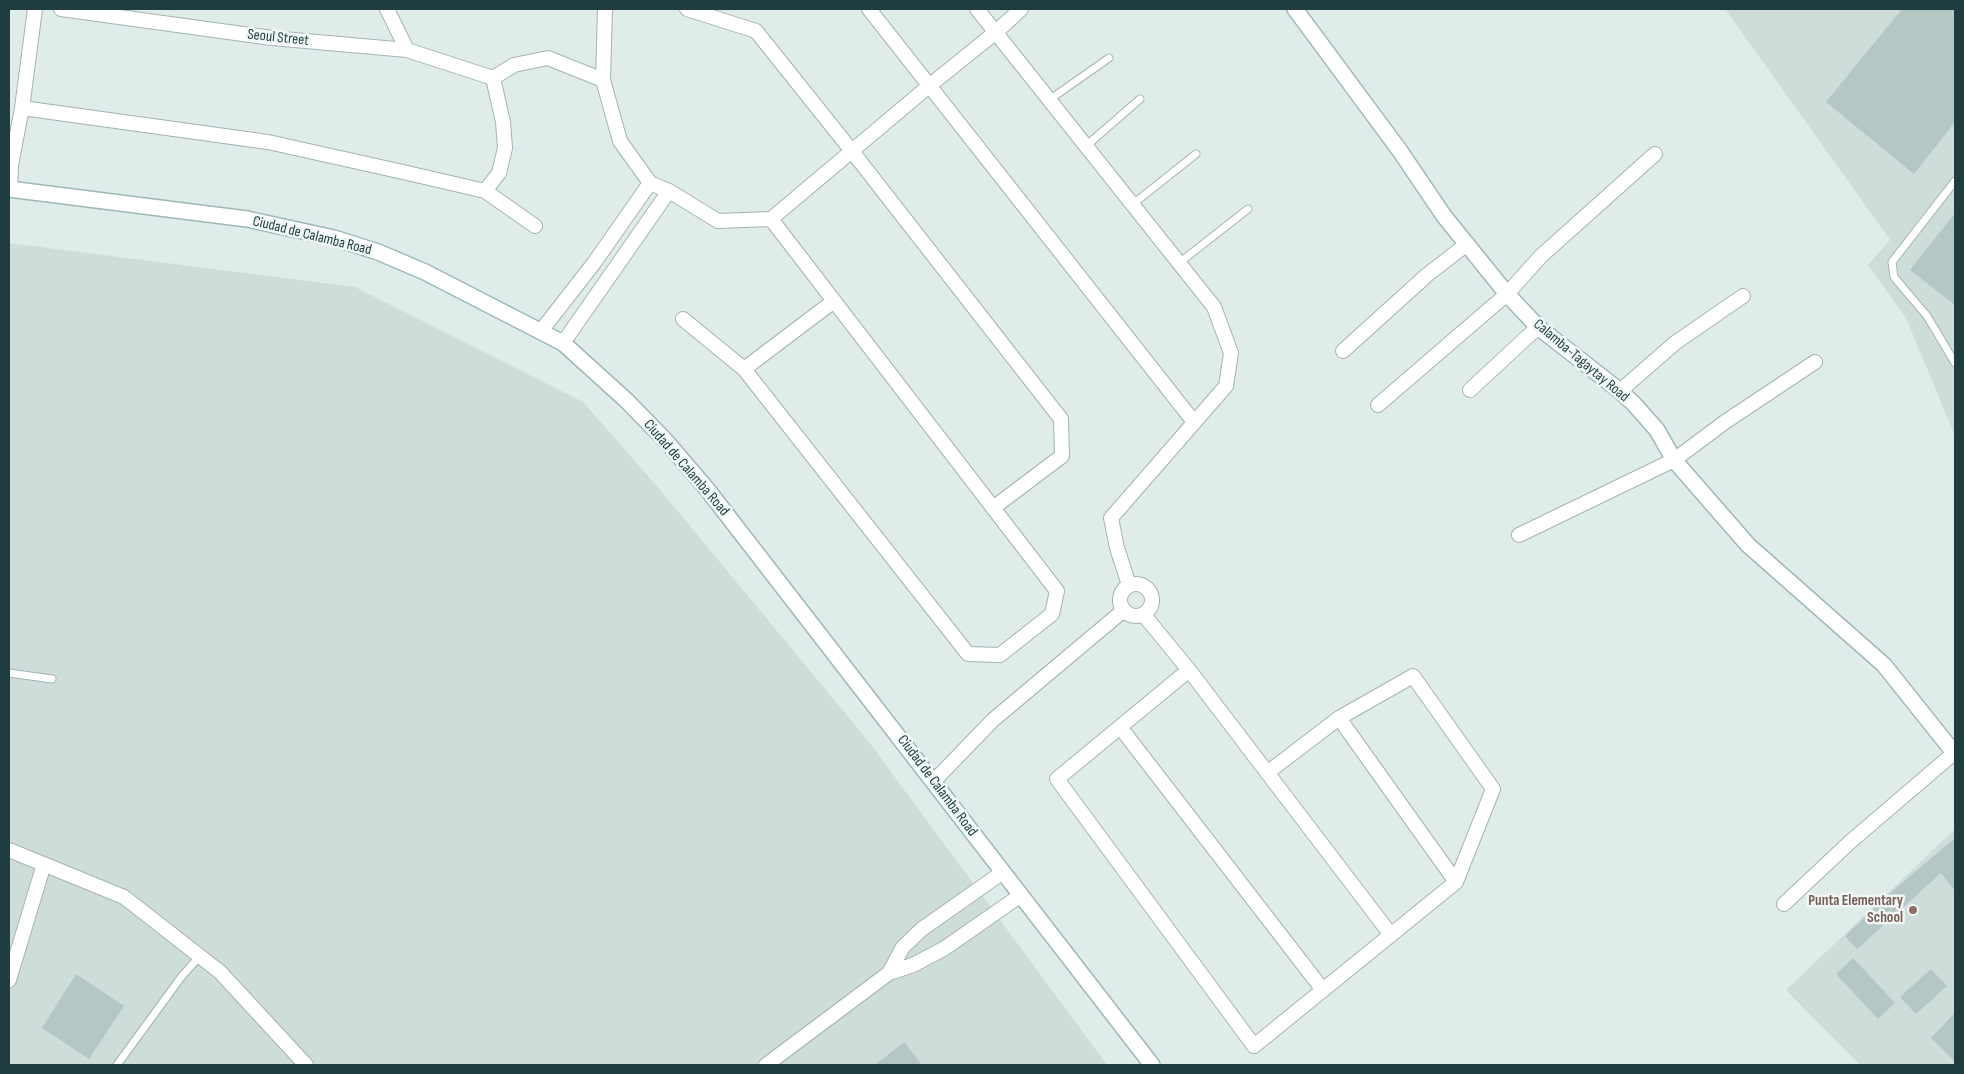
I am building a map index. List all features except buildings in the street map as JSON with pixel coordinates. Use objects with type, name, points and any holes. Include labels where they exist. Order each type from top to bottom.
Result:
[{"type":"main road","name":"Calamba-Tagaytay Road","points":[[1295,9],[1400,151],[1444,216],[1507,294],[1538,327],[1620,391],[1657,430],[1674,460],[1748,545],[1884,665],[1954,754]]},
{"type":"main road","name":"Ciudad de Calamba Road","points":[[9,189],[247,219],[334,238],[378,252],[425,272],[563,342],[627,401],[666,441],[707,489],[1022,894],[1152,1065]]},
{"type":"street","points":[[9,189],[35,9]]},
{"type":"street","name":"Seoul Street","points":[[61,9],[272,38],[407,50],[492,78]]},
{"type":"street","points":[[387,9],[407,50]]},
{"type":"street","points":[[605,9],[603,80],[620,141],[650,183],[669,191],[718,221],[771,219],[851,150],[996,32],[1021,9]]},
{"type":"street","points":[[687,9],[756,32],[851,150],[1060,419],[1062,456],[993,508]]},
{"type":"street","points":[[869,9],[1194,422]]},
{"type":"street","points":[[977,9],[1214,308],[1231,353],[1226,386],[1111,518],[1117,548],[1129,585]]},
{"type":"street","points":[[486,191],[499,172],[505,148],[503,122],[492,78],[514,65],[548,58],[603,80]]},
{"type":"street","points":[[22,108],[268,142],[486,191],[534,226]]},
{"type":"street","points":[[1378,405],[1507,294],[1542,256],[1655,154]]},
{"type":"street","points":[[541,331],[594,263],[650,183]]},
{"type":"street","points":[[563,342],[669,191]]},
{"type":"street","points":[[683,318],[744,369],[968,654],[1000,655],[1052,614],[1057,591],[771,219]]},
{"type":"street","points":[[1343,351],[1427,275],[1467,244]]},
{"type":"street","points":[[1620,391],[1675,343],[1743,296]]},
{"type":"street","points":[[744,369],[834,301]]},
{"type":"street","points":[[1470,390],[1538,327]]},
{"type":"street","points":[[1519,535],[1674,460],[1725,422],[1815,362]]},
{"type":"street","points":[[1129,585],[1142,585],[1148,589],[1152,603],[1143,614],[1136,616],[1130,614],[1124,610],[1120,603],[1123,590],[1129,585]]},
{"type":"street","points":[[934,781],[993,720],[1124,610]]},
{"type":"street","points":[[1143,614],[1189,670],[1391,935]]},
{"type":"street","points":[[1189,670],[1056,779],[1254,1046],[1456,882],[1493,789],[1413,676],[1339,718],[1267,773]]},
{"type":"street","points":[[1339,718],[1456,882]]},
{"type":"street","points":[[1120,727],[1323,990]]},
{"type":"street","points":[[1784,904],[1850,842],[1954,754]]},
{"type":"street","points":[[9,850],[124,896],[220,972],[306,1065]]},
{"type":"street","points":[[9,980],[44,864]]},
{"type":"street","points":[[888,973],[903,947],[922,928],[1003,872]]},
{"type":"street","points":[[766,1065],[888,973],[913,965],[945,948],[1022,894]]},
{"type":"lane","points":[[1049,100],[1109,58]]},
{"type":"lane","points":[[1086,146],[1140,99]]},
{"type":"lane","points":[[1133,204],[1196,154]]},
{"type":"lane","points":[[1955,181],[1892,262],[1894,277],[1927,316],[1955,362]]},
{"type":"lane","points":[[1179,263],[1248,209]]},
{"type":"lane","points":[[9,673],[52,679]]},
{"type":"lane","points":[[117,1065],[182,976],[200,956]]},
{"type":"shaded area","points":[[1725,9],[1955,9],[1955,436],[1906,318],[1868,265],[1890,240]]},
{"type":"shaded area","points":[[9,243],[355,287],[583,402],[661,491],[869,742],[1107,1065],[9,1065]]},
{"type":"shaded area","name":"Punta Elementary School","points":[[1955,829],[1955,1065],[1860,1065],[1786,990]]},
{"type":"place","name":"Punta Elementary School","points":[[1913,910]]}]
